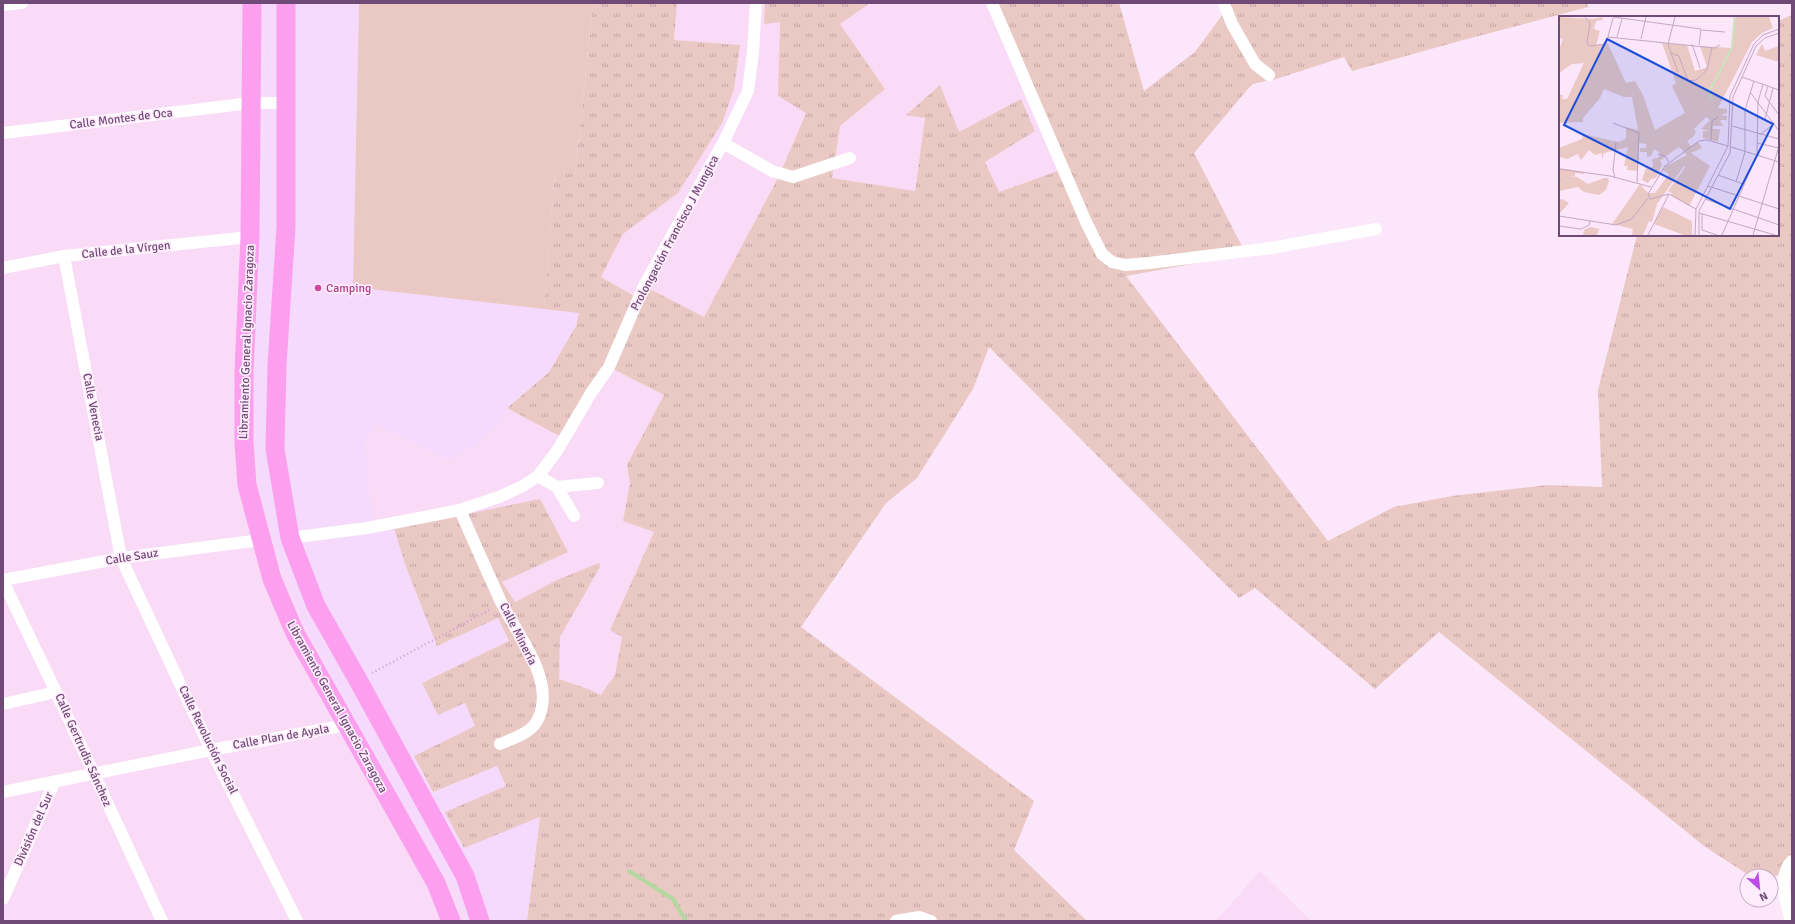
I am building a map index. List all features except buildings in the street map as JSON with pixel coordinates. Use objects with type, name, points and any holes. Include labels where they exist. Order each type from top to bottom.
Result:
[{"type":"main road","name":"Libramiento General Ignacio Zaragoza","points":[[252,3],[245,104],[250,237],[244,371],[244,442],[247,485],[272,578],[294,633],[436,883],[451,921]]},
{"type":"main road","points":[[286,3],[286,227],[276,365],[275,449],[290,538],[316,606],[358,680],[464,876],[480,921]]},
{"type":"street","points":[[3,5],[22,3]]},
{"type":"street","name":"Prolongación Francisco J Mungica","points":[[290,538],[367,528],[460,510],[499,497],[523,486],[538,476],[557,451],[591,393],[609,367],[644,286],[723,143],[748,91],[753,52],[756,3]]},
{"type":"street","points":[[992,3],[1086,222],[1102,254],[1112,262],[1125,265],[1149,263],[1264,249],[1376,229]]},
{"type":"street","points":[[1224,3],[1232,24],[1255,64],[1269,75]]},
{"type":"street","name":"Calle Montes de Oca","points":[[3,133],[245,104],[286,103]]},
{"type":"street","points":[[723,143],[772,171],[793,176],[850,158]]},
{"type":"street","name":"Calle de la Vírgen","points":[[3,268],[64,256],[250,237]]},
{"type":"street","name":"Calle Venecia","points":[[64,256],[121,558]]},
{"type":"street","points":[[538,476],[557,487],[574,516]]},
{"type":"street","points":[[557,487],[598,483]]},
{"type":"street","name":"Calle Minería","points":[[460,510],[502,603],[530,652],[540,680],[543,700],[539,718],[527,732],[500,744]]},
{"type":"street","name":"Calle Sauz","points":[[3,580],[121,558],[261,540]]},
{"type":"street","name":"Calle Revolución Social","points":[[121,558],[211,750],[297,921]]},
{"type":"street","name":"Calle Gertrudis Sánchez","points":[[3,580],[162,921]]},
{"type":"street","points":[[3,704],[56,692]]},
{"type":"street","name":"Calle Plan de Ayala","points":[[3,792],[211,750],[346,725]]},
{"type":"street","name":"División del Sur","points":[[3,899],[55,781]]},
{"type":"street","points":[[1791,921],[1784,878],[1786,866],[1792,861]]},
{"type":"street","points":[[896,921],[919,917],[931,921]]},
{"type":"path","points":[[358,680],[502,603]]},
{"type":"shaded area","points":[[3,3],[265,3],[264,113],[254,396],[258,479],[306,628],[360,727],[457,895],[466,921],[3,921]]},
{"type":"shaded area","points":[[265,3],[359,3],[357,118],[579,312],[576,326],[549,372],[515,400],[507,408],[495,427],[475,445],[449,460],[376,425],[365,443],[373,522],[360,535],[394,529],[406,567],[437,646],[498,618],[509,642],[423,683],[465,703],[475,727],[434,792],[497,766],[506,786],[540,817],[527,921],[466,921],[457,895],[360,727],[306,628],[273,543],[258,479],[254,396],[264,113]]},
{"type":"shaded area","points":[[677,3],[765,3],[764,24],[780,21],[778,96],[806,112],[779,176],[704,317],[644,286],[639,298],[601,277],[623,234],[678,193],[722,123],[674,40]]},
{"type":"shaded area","points":[[870,3],[991,3],[1066,168],[998,192],[985,162],[1035,131],[1021,99],[959,132],[940,85],[907,114],[925,118],[915,191],[832,178],[840,126],[885,89],[840,24]]},
{"type":"shaded area","points":[[609,367],[664,395],[627,465],[630,483],[623,521],[654,532],[610,630],[622,637],[615,675],[601,695],[559,679],[560,637],[600,567],[557,580],[515,602],[502,582],[540,499],[360,536],[373,522],[365,443],[376,425],[449,460],[495,427],[507,408],[563,438]]},
{"type":"shaded area","points":[[1260,871],[1311,921],[1216,921]]},
{"type":"green space","points":[[359,3],[593,3],[575,174],[555,172],[544,309],[353,287]]},
{"type":"green space","points":[[593,3],[677,3],[674,40],[740,45],[734,89],[722,123],[678,193],[623,234],[601,277],[638,298],[644,286],[704,317],[779,176],[806,113],[778,96],[780,22],[764,24],[765,3],[870,3],[840,24],[885,89],[840,126],[832,178],[915,191],[925,118],[906,115],[940,85],[959,132],[1021,99],[1035,131],[985,162],[999,192],[1066,168],[991,3],[1119,3],[1144,91],[1195,52],[1231,3],[1587,3],[1588,7],[1352,71],[1344,57],[1276,79],[1252,84],[1194,153],[1246,254],[1126,276],[1328,541],[1394,507],[1452,496],[1548,485],[1602,487],[1598,390],[1637,236],[1779,236],[1779,21],[1792,15],[1792,866],[1779,874],[1779,868],[1739,869],[1704,846],[1439,632],[1375,689],[1255,588],[1239,598],[989,347],[973,389],[917,478],[886,503],[801,627],[1034,801],[1014,850],[1087,921],[527,921],[540,817],[464,848],[445,812],[506,786],[497,766],[433,792],[414,756],[475,726],[465,703],[438,715],[422,683],[509,641],[498,618],[437,646],[406,567],[394,529],[540,499],[568,552],[502,582],[515,602],[557,580],[599,563],[600,567],[560,637],[559,679],[601,695],[615,675],[622,637],[610,630],[654,532],[623,521],[630,483],[627,465],[664,395],[609,367],[563,438],[507,408],[549,372],[576,326],[579,313],[544,309],[555,171],[575,174]]},
{"type":"waterway","points":[[629,871],[673,899],[686,921]]},
{"type":"place","name":"Camping","points":[[318,288]]}]
